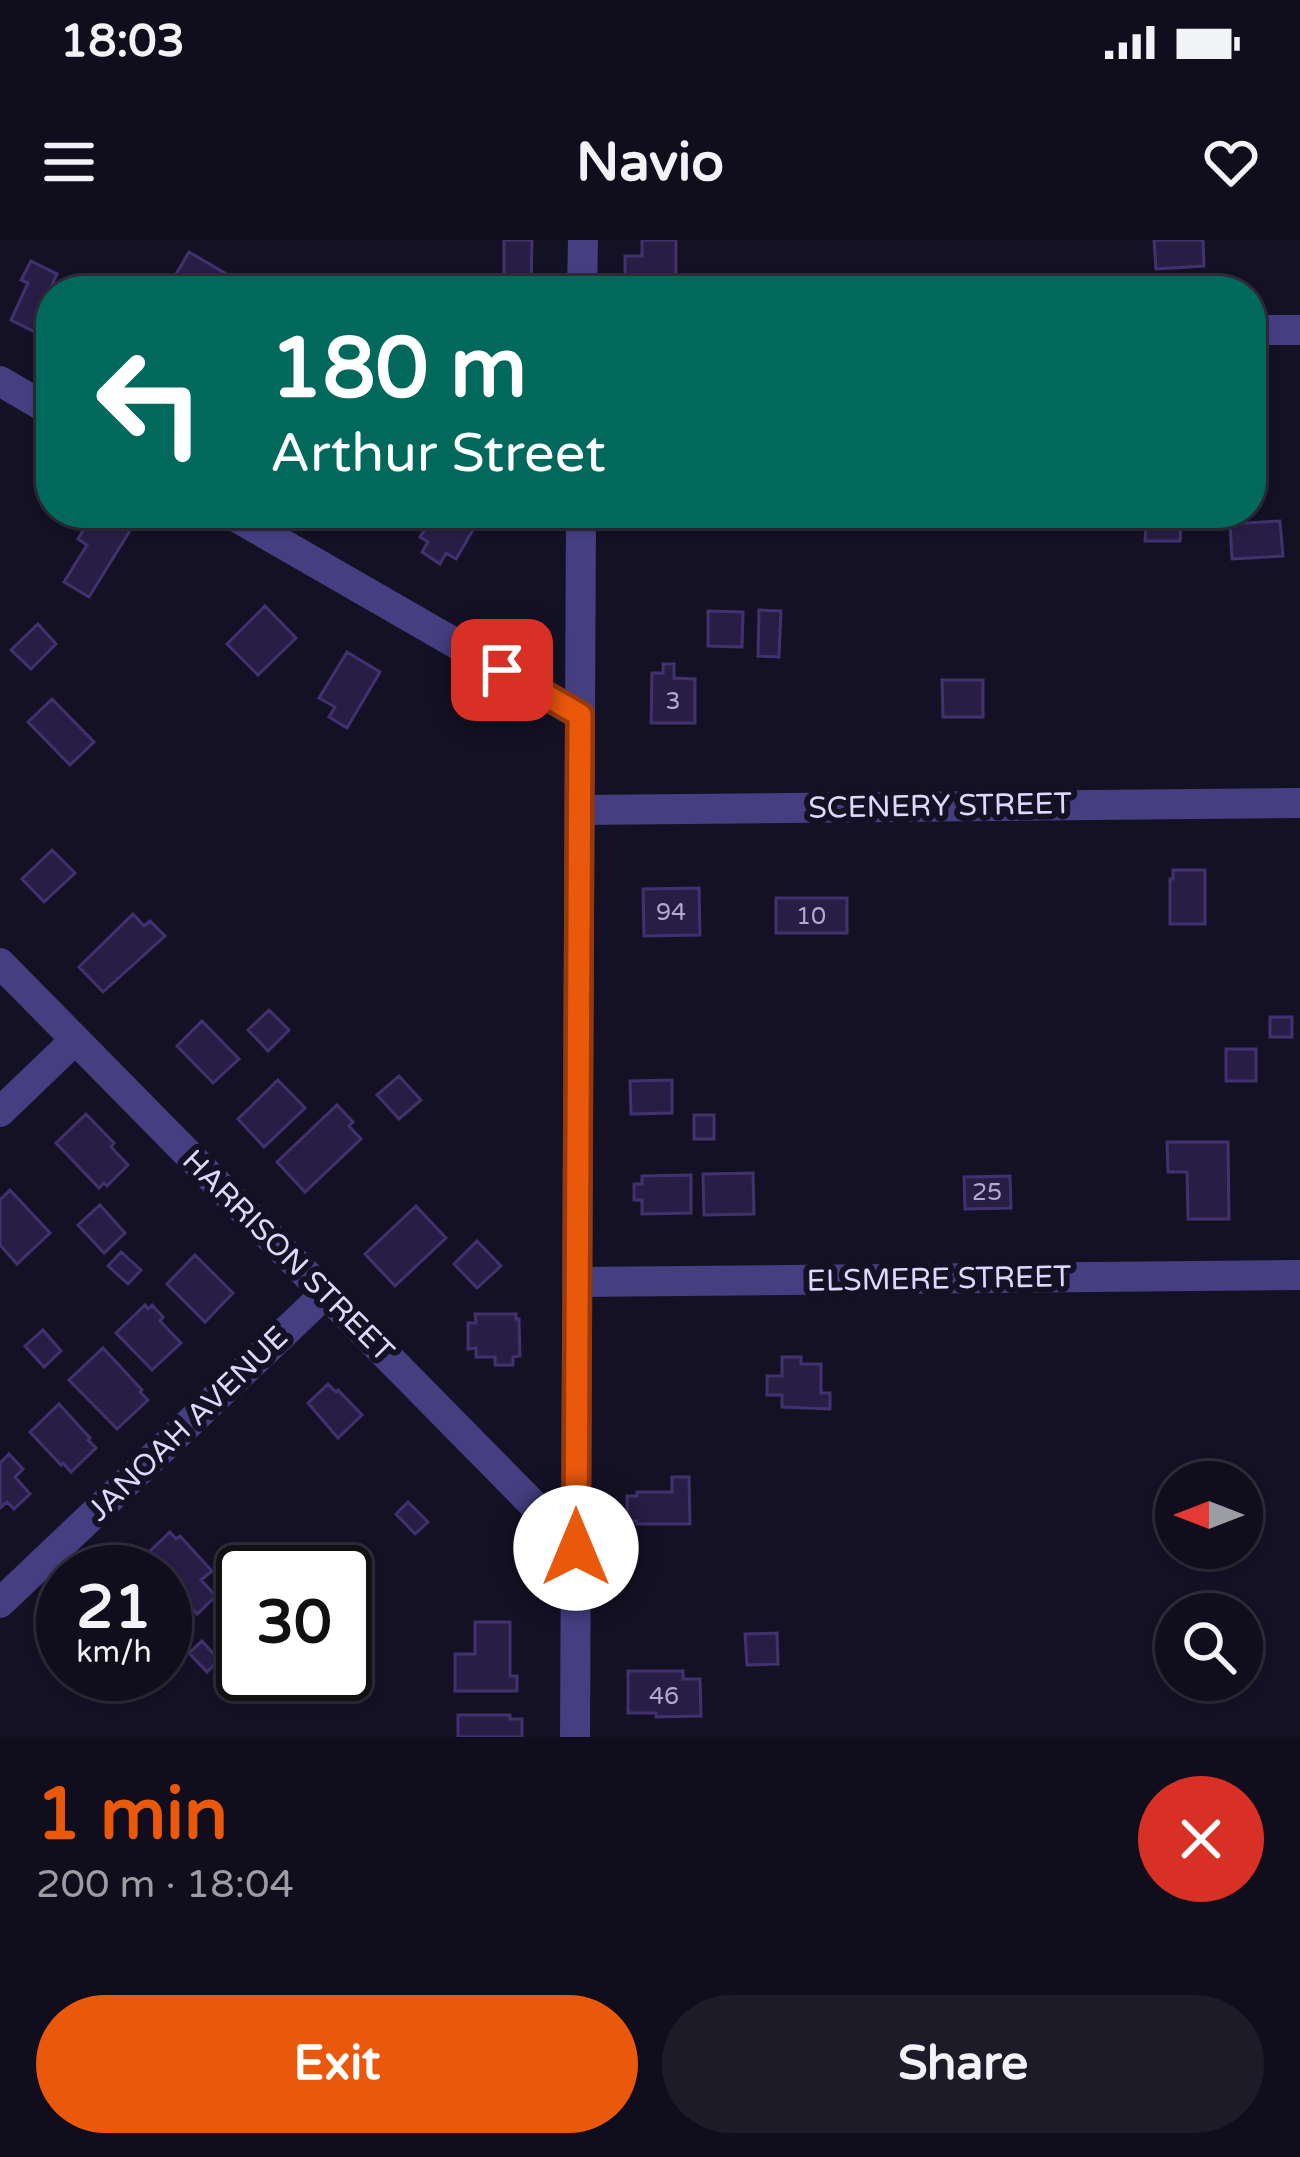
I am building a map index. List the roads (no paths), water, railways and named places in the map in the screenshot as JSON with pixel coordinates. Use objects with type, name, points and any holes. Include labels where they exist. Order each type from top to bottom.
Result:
[{"type":"street","points":[[582,276],[583,240]]},
{"type":"street","points":[[1266,330],[1300,329]]},
{"type":"street","points":[[0,381],[36,402]]},
{"type":"street","points":[[255,528],[580,715]]},
{"type":"street","points":[[575,1737],[581,528]]},
{"type":"street","name":"SCENERY STREET","points":[[580,810],[1300,802]]},
{"type":"street","name":"HARRISON STREET","points":[[0,963],[576,1548]]},
{"type":"street","points":[[0,1112],[75,1040]]},
{"type":"street","name":"ELSMERE STREET","points":[[578,1282],[1300,1275]]},
{"type":"street","name":"JANOAH AVENUE","points":[[0,1603],[325,1294]]}]
